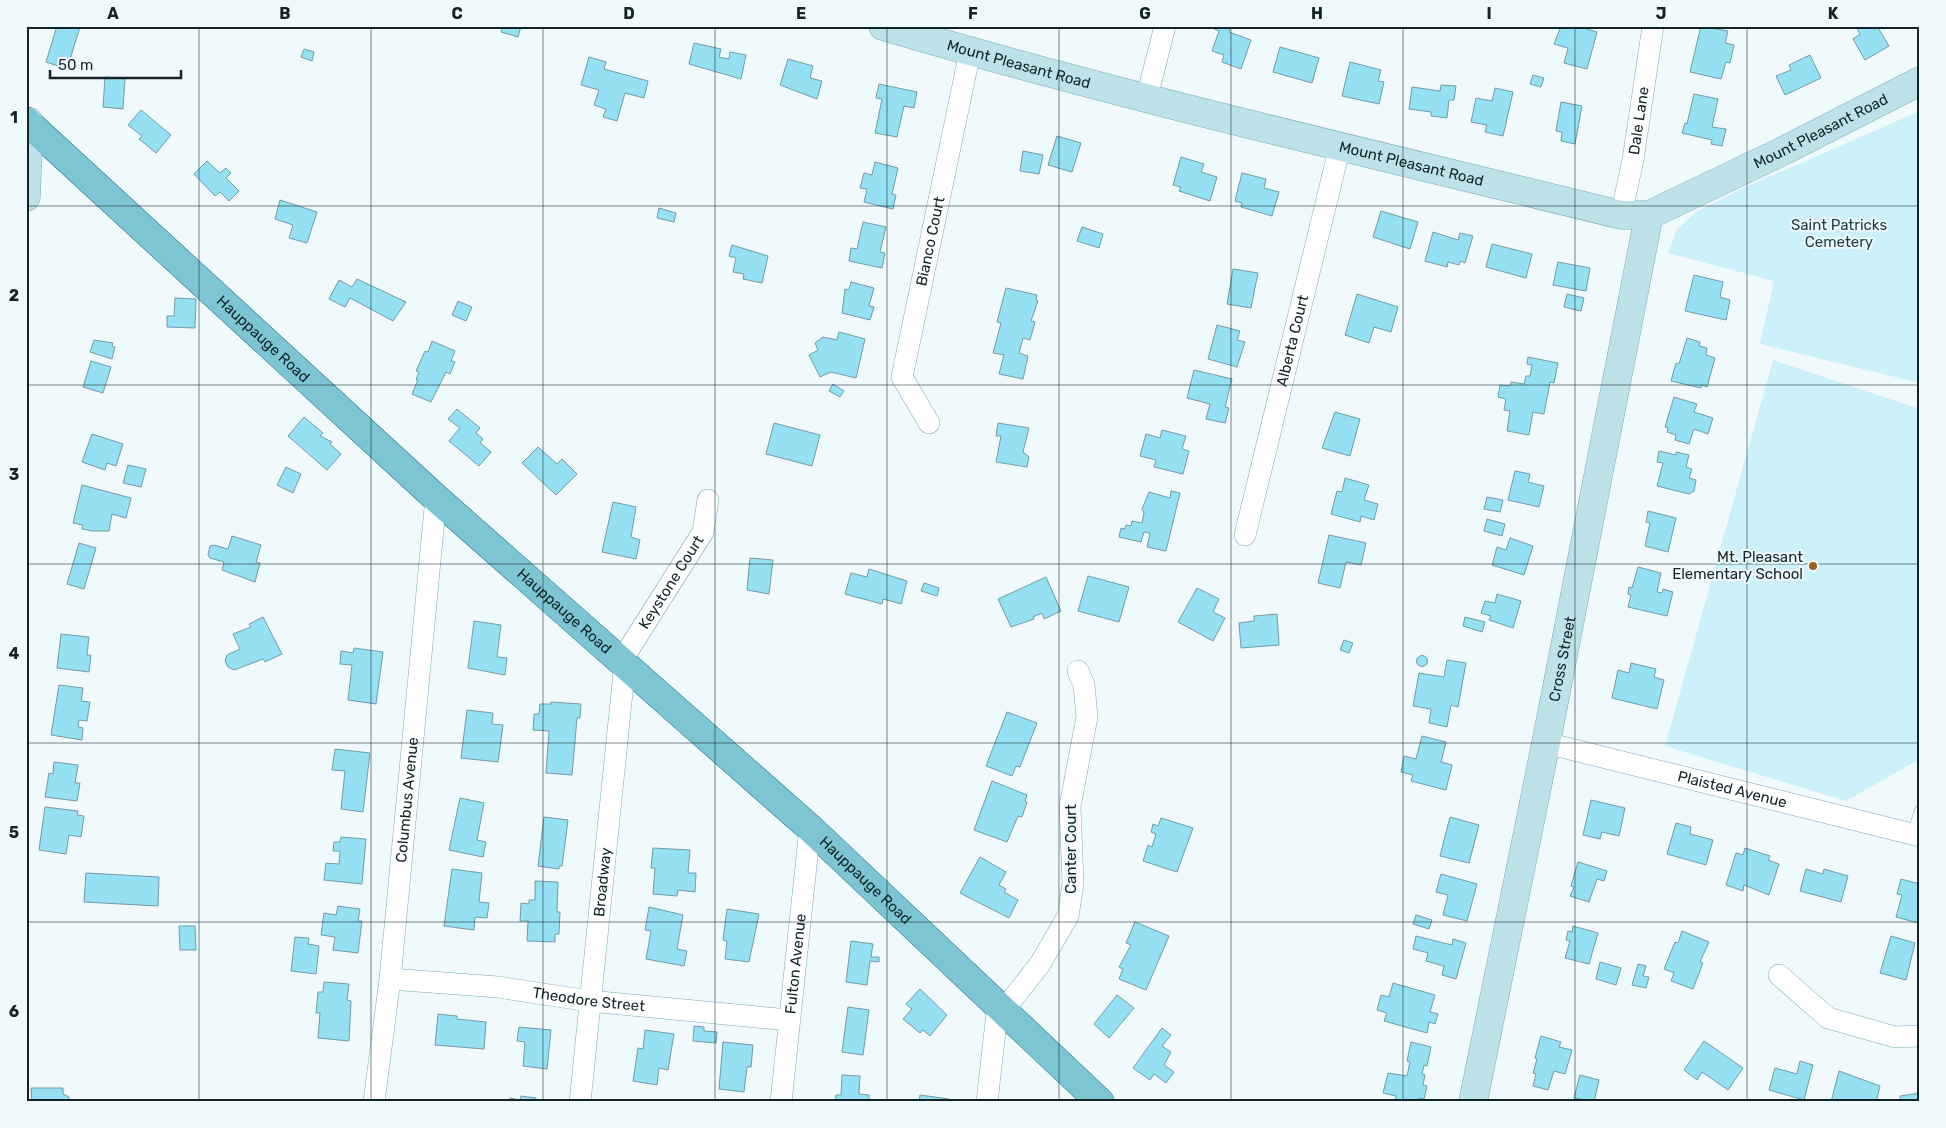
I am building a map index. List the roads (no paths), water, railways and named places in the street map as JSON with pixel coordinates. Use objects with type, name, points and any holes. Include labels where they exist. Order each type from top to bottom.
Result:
[{"type":"main road","name":"Hauppauge Road","points":[[27,122],[436,498],[810,828],[1100,1102]]},
{"type":"street","name":"Mount Pleasant Road","points":[[883,26],[970,52],[1621,215],[1649,215],[1783,151],[1920,81]]},
{"type":"street","points":[[1147,97],[1165,26]]},
{"type":"street","name":"Dale Lane","points":[[1621,215],[1633,160],[1653,26]]},
{"type":"street","name":"Bianco Court","points":[[930,422],[902,377],[970,52]]},
{"type":"street","points":[[26,197],[27,122]]},
{"type":"street","name":"Alberta Court","points":[[1244,535],[1340,146]]},
{"type":"street","name":"Cross Street","points":[[1473,1102],[1546,742],[1649,215]]},
{"type":"street","name":"Columbus Avenue","points":[[374,1102],[390,979],[436,498]]},
{"type":"street","name":"Keystone Court","points":[[623,662],[703,532],[708,500]]},
{"type":"street","name":"Broadway","points":[[580,1102],[623,662]]},
{"type":"street","name":"Canter Court","points":[[1001,1007],[1040,964],[1068,916],[1073,884],[1070,806],[1087,717],[1084,685],[1078,671]]},
{"type":"street","name":"Plaisted Avenue","points":[[1546,742],[1916,835]]},
{"type":"street","name":"Fulton Avenue","points":[[781,1102],[810,828]]},
{"type":"street","points":[[1779,975],[1828,1018],[1895,1037],[1920,1036]]},
{"type":"street","name":"Theodore Street","points":[[390,979],[498,987],[589,1001],[789,1020]]},
{"type":"street","points":[[987,1102],[1001,1007]]},
{"type":"lane","points":[[1916,835],[1920,810]]},
{"type":"place","name":"Mt. Pleasant Elementary School","points":[[1813,566]]},
{"type":"park label","name":"Saint Patricks Cemetery","points":[[1839,234]]}]
